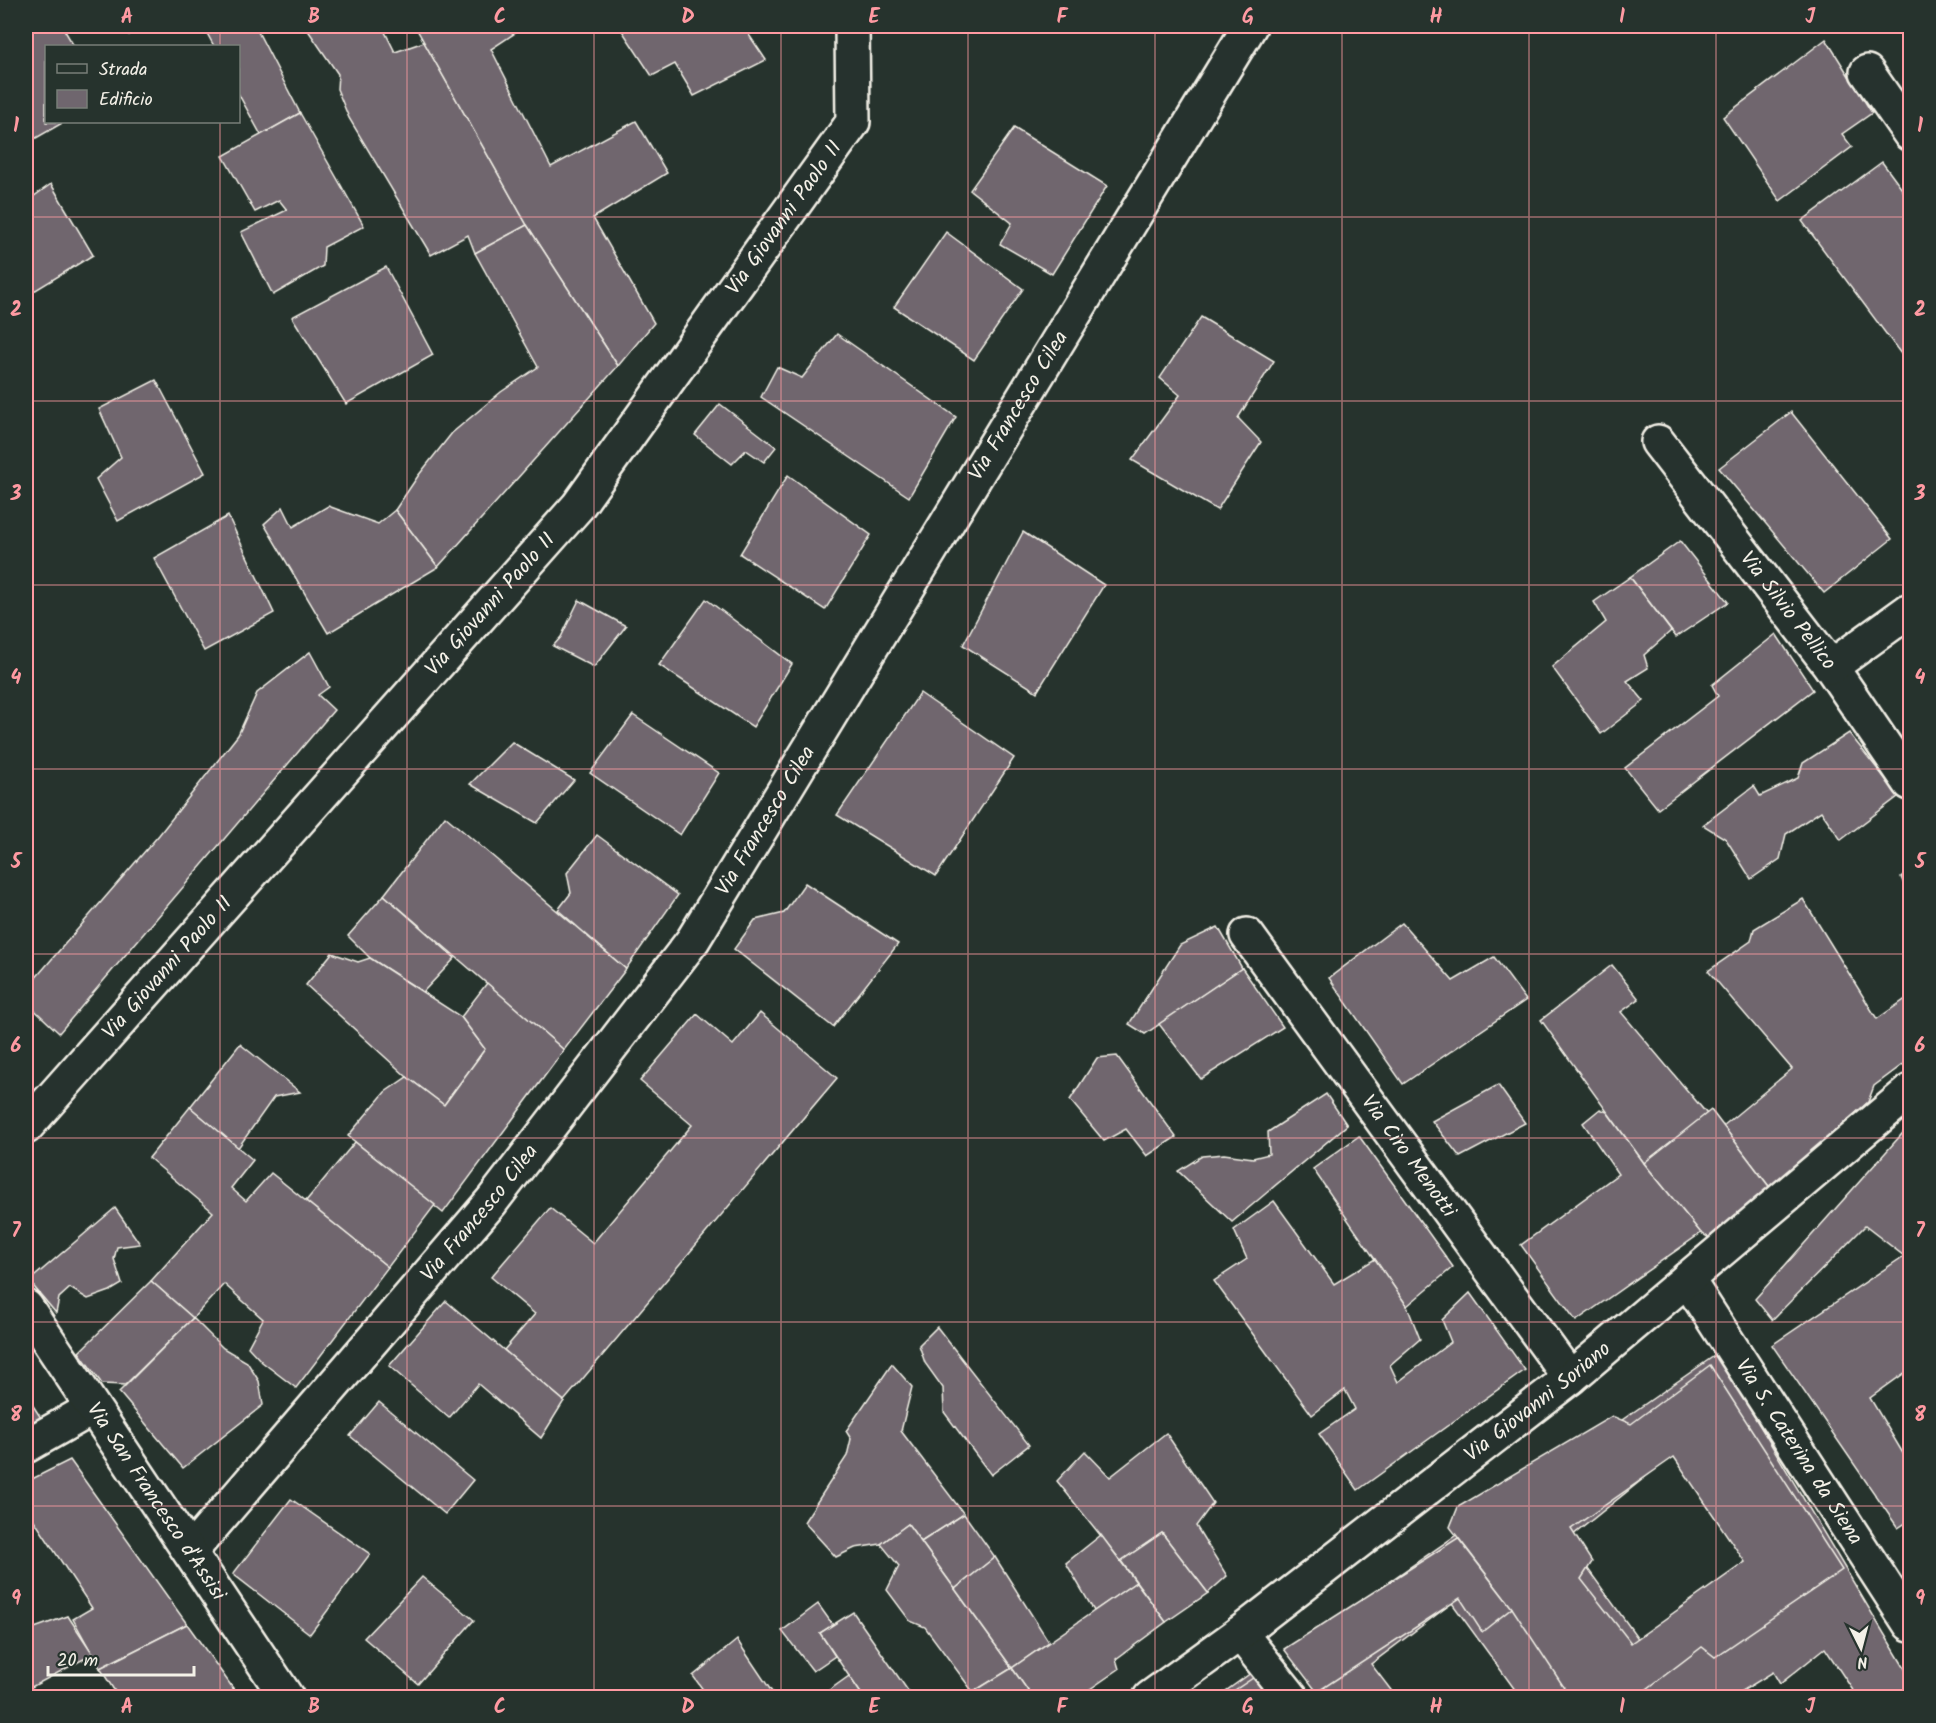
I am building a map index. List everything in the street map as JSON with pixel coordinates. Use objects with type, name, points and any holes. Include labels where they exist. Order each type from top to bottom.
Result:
[{"type":"street","name":"Via Giovanni Paolo II","points":[[26,1127],[578,506],[853,122],[852,26]]},
{"type":"street","name":"Via Francesco Cilea","points":[[190,1552],[492,1201],[693,940],[1250,26]]},
{"type":"street","points":[[1867,72],[1911,134]]},
{"type":"street","name":"Via Silvio Pellico","points":[[1658,442],[1831,667],[1911,783]]},
{"type":"street","points":[[1831,667],[1911,610]]},
{"type":"street","name":"Via Ciro Menotti","points":[[1247,935],[1570,1378]]},
{"type":"street","name":"Via Giovanni Soriano","points":[[1150,1698],[1240,1633],[1570,1378],[1911,1091]]},
{"type":"street","name":"Via S. Caterina da Siena","points":[[1687,1280],[1911,1624]]},
{"type":"street","name":"Via San Francesco d'Assisi","points":[[26,1307],[287,1698]]},
{"type":"street","points":[[26,1446],[93,1408]]},
{"type":"street","points":[[1240,1633],[1292,1698]]},
{"type":"building","points":[[26,26],[62,26],[73,45],[45,45],[45,123],[62,123],[31,141],[26,132]]},
{"type":"building","points":[[124,26],[145,26],[129,35]]},
{"type":"building","points":[[203,26],[255,26],[300,113],[261,135],[240,97],[240,45],[213,45]]},
{"type":"building","points":[[305,26],[382,26],[395,52],[424,42],[527,225],[475,253],[468,235],[431,255],[349,118],[337,89],[338,74]]},
{"type":"building","points":[[415,26],[526,26],[491,49],[551,167],[636,121],[667,173],[593,218],[654,323],[618,366],[527,225]]},
{"type":"building","points":[[619,26],[743,26],[766,60],[694,96],[675,64],[652,76]]},
{"type":"building","points":[[1826,39],[1872,113],[1842,134],[1852,147],[1780,201],[1723,117]]},
{"type":"building","points":[[300,113],[364,226],[324,247],[323,266],[273,295],[241,232],[287,210],[279,200],[255,212],[223,156]]},
{"type":"building","points":[[1014,128],[1107,186],[1052,274],[1000,244],[1012,223],[970,190]]},
{"type":"building","points":[[1882,162],[1910,200],[1910,366],[1802,221]]},
{"type":"building","points":[[51,184],[93,255],[26,296],[26,202]]},
{"type":"building","points":[[527,225],[618,366],[438,567],[395,510],[452,433],[501,392],[538,367],[475,253]]},
{"type":"building","points":[[946,232],[1023,289],[974,360],[894,307]]},
{"type":"building","points":[[386,267],[433,355],[346,404],[292,317]]},
{"type":"building","points":[[1201,317],[1274,361],[1238,418],[1261,442],[1217,510],[1132,460],[1180,395],[1160,378]]},
{"type":"building","points":[[837,334],[956,417],[909,497],[761,397],[777,367],[802,378]]},
{"type":"building","points":[[156,380],[205,473],[118,521],[96,479],[121,457],[99,409]]},
{"type":"building","points":[[720,404],[776,447],[764,462],[746,450],[732,464],[695,435]]},
{"type":"building","points":[[1791,412],[1892,539],[1824,593],[1719,468]]},
{"type":"building","points":[[788,475],[871,535],[825,610],[740,554]]},
{"type":"building","points":[[328,506],[378,524],[395,510],[438,567],[328,633],[264,524],[283,507],[293,527]]},
{"type":"building","points":[[228,516],[274,613],[204,651],[154,558]]},
{"type":"building","points":[[1023,532],[1104,585],[1037,692],[963,645]]},
{"type":"building","points":[[1680,541],[1728,602],[1676,637],[1630,577]]},
{"type":"building","points":[[1630,577],[1671,631],[1644,655],[1648,668],[1627,681],[1644,701],[1601,734],[1552,667],[1606,622],[1594,602]]},
{"type":"building","points":[[706,599],[792,664],[753,727],[659,665]]},
{"type":"building","points":[[579,600],[626,626],[594,667],[553,646],[561,637]]},
{"type":"building","points":[[1776,634],[1813,690],[1658,809],[1625,768],[1718,696],[1712,685]]},
{"type":"building","points":[[310,652],[329,687],[318,695],[334,710],[59,1033],[26,1002],[26,989],[159,835],[238,735],[257,693]]},
{"type":"building","points":[[920,693],[1014,758],[936,876],[837,815]]},
{"type":"building","points":[[633,715],[719,773],[680,835],[590,773]]},
{"type":"building","points":[[1849,733],[1899,796],[1841,840],[1821,811],[1786,834],[1780,859],[1751,879],[1726,839],[1703,825],[1754,786],[1760,796],[1798,778],[1803,763]]},
{"type":"building","points":[[512,742],[574,780],[537,823],[470,784]]},
{"type":"building","points":[[445,816],[626,969],[564,1050],[384,895]]},
{"type":"building","points":[[597,835],[678,895],[626,969],[558,910],[571,893],[567,873]]},
{"type":"building","points":[[1910,869],[1910,899],[1901,877]]},
{"type":"building","points":[[805,883],[898,944],[833,1027],[734,949],[755,920],[784,913]]},
{"type":"building","points":[[384,895],[455,958],[423,992],[370,958],[348,936]]},
{"type":"building","points":[[1803,899],[1877,1019],[1910,996],[1910,1059],[1874,1086],[1868,1102],[1771,1189],[1723,1126],[1792,1069],[1708,971],[1751,941],[1754,929]]},
{"type":"building","points":[[1402,923],[1453,981],[1494,957],[1526,1000],[1403,1084],[1329,978]]},
{"type":"building","points":[[1218,927],[1242,968],[1145,1034],[1129,1024],[1180,945]]},
{"type":"building","points":[[332,953],[358,962],[370,958],[461,1017],[485,1049],[444,1105],[407,1077],[306,985]]},
{"type":"building","points":[[1612,965],[1639,999],[1621,1012],[1707,1114],[1644,1163],[1541,1020]]},
{"type":"building","points":[[1242,968],[1283,1027],[1201,1079],[1159,1024]]},
{"type":"building","points":[[487,983],[564,1050],[443,1213],[348,1136],[385,1092],[407,1077],[444,1105],[485,1049],[461,1017]]},
{"type":"building","points":[[760,1013],[837,1078],[564,1401],[504,1350],[535,1314],[491,1277],[550,1208],[593,1243],[692,1125],[640,1081],[697,1014],[733,1045]]},
{"type":"building","points":[[240,1044],[300,1092],[274,1097],[238,1148],[190,1107]]},
{"type":"building","points":[[1117,1056],[1176,1137],[1147,1156],[1126,1129],[1104,1141],[1070,1100],[1097,1058]]},
{"type":"building","points":[[1498,1085],[1525,1123],[1460,1157],[1432,1121]]},
{"type":"building","points":[[1326,1094],[1347,1125],[1232,1222],[1178,1171],[1202,1156],[1224,1154],[1253,1158],[1269,1154],[1268,1132]]},
{"type":"building","points":[[190,1107],[253,1160],[231,1188],[246,1201],[271,1173],[388,1267],[296,1388],[262,1362],[248,1347],[263,1319],[224,1284],[193,1318],[151,1281],[213,1212],[149,1158]]},
{"type":"building","points":[[1600,1109],[1607,1112],[1644,1163],[1701,1233],[1576,1321],[1521,1245],[1618,1174],[1583,1123]]},
{"type":"building","points":[[1711,1110],[1771,1189],[1711,1239],[1701,1233],[1644,1163]]},
{"type":"building","points":[[1910,1125],[1910,1369],[1870,1398],[1910,1465],[1910,1520],[1898,1528],[1772,1345],[1904,1256],[1865,1226],[1772,1320],[1755,1299]]},
{"type":"building","points":[[1359,1136],[1453,1267],[1407,1306],[1313,1169]]},
{"type":"building","points":[[355,1142],[435,1205],[388,1267],[306,1201]]},
{"type":"building","points":[[1274,1201],[1334,1284],[1375,1259],[1407,1306],[1420,1339],[1390,1365],[1398,1382],[1451,1342],[1442,1320],[1470,1293],[1525,1370],[1358,1490],[1319,1434],[1355,1409],[1345,1390],[1312,1415],[1214,1281],[1247,1259],[1234,1230]]},
{"type":"building","points":[[115,1208],[140,1244],[117,1247],[114,1259],[122,1284],[88,1299],[70,1288],[59,1298],[56,1313],[29,1281]]},
{"type":"building","points":[[151,1281],[193,1318],[125,1385],[102,1384],[79,1352]]},
{"type":"building","points":[[446,1301],[564,1401],[541,1438],[478,1384],[449,1418],[389,1366]]},
{"type":"building","points":[[193,1318],[223,1348],[247,1362],[259,1381],[263,1405],[183,1468],[119,1392]]},
{"type":"building","points":[[937,1327],[1029,1445],[991,1475],[944,1412],[943,1388],[925,1363],[919,1345]]},
{"type":"building","points":[[1717,1354],[1910,1677],[1910,1698],[1858,1698],[1825,1648],[1780,1684],[1773,1672],[1731,1698],[1521,1698],[1452,1603],[1371,1664],[1397,1698],[1332,1698],[1295,1647]],"holes":[[[1685,1445],[1762,1557],[1642,1644],[1567,1540]]]},
{"type":"building","points":[[892,1364],[912,1387],[901,1431],[964,1514],[921,1542],[908,1524],[881,1544],[855,1548],[836,1557],[804,1522],[847,1456],[851,1439],[846,1431]]},
{"type":"building","points":[[1710,1365],[1842,1570],[1715,1657],[1702,1647],[1635,1698],[1571,1698],[1512,1608],[1450,1527],[1458,1507],[1612,1416],[1631,1424]],"holes":[[[1674,1457],[1745,1562],[1631,1643],[1581,1579],[1592,1562],[1571,1529]]]},
{"type":"building","points":[[26,1395],[45,1424],[26,1439]]},
{"type":"building","points":[[379,1402],[473,1480],[445,1514],[350,1436]]},
{"type":"building","points":[[1166,1433],[1213,1503],[1196,1526],[1227,1576],[1208,1593],[1162,1533],[1121,1561],[1057,1481],[1085,1451],[1110,1477]]},
{"type":"building","points":[[70,1460],[187,1624],[100,1668],[73,1619],[92,1608],[26,1508],[26,1482]]},
{"type":"building","points":[[291,1499],[370,1554],[310,1634],[233,1574]]},
{"type":"building","points":[[964,1514],[995,1557],[955,1589],[921,1542]]},
{"type":"building","points":[[908,1524],[1012,1668],[973,1692],[925,1627],[910,1621],[887,1590],[899,1566],[881,1544]]},
{"type":"building","points":[[1162,1533],[1208,1593],[1166,1622],[1121,1561]]},
{"type":"building","points":[[1101,1535],[1136,1582],[1094,1611],[1066,1563]]},
{"type":"building","points":[[1458,1538],[1512,1608],[1482,1632],[1460,1598],[1317,1692],[1284,1649]]},
{"type":"building","points":[[995,1557],[1049,1642],[1012,1668],[955,1589]]},
{"type":"building","points":[[422,1577],[474,1620],[418,1684],[364,1638]]},
{"type":"building","points":[[1136,1582],[1166,1622],[1116,1659],[1119,1669],[1077,1698],[1033,1698],[1012,1668]]},
{"type":"building","points":[[818,1604],[833,1625],[820,1633],[835,1656],[813,1671],[782,1631]]},
{"type":"building","points":[[853,1612],[913,1698],[864,1698],[820,1633]]},
{"type":"building","points":[[68,1616],[93,1654],[26,1690],[26,1631]]},
{"type":"building","points":[[187,1624],[240,1698],[119,1698],[100,1668]]},
{"type":"building","points":[[737,1640],[776,1698],[709,1698],[693,1676]]},
{"type":"building","points":[[1012,1668],[1033,1698],[965,1698],[973,1692]]},
{"type":"building","points":[[1258,1668],[1281,1698],[1216,1698]]},
{"type":"building","points":[[1262,1672],[1281,1698],[1223,1698]]},
{"type":"building","points":[[849,1676],[864,1698],[822,1698],[821,1696]]}]
